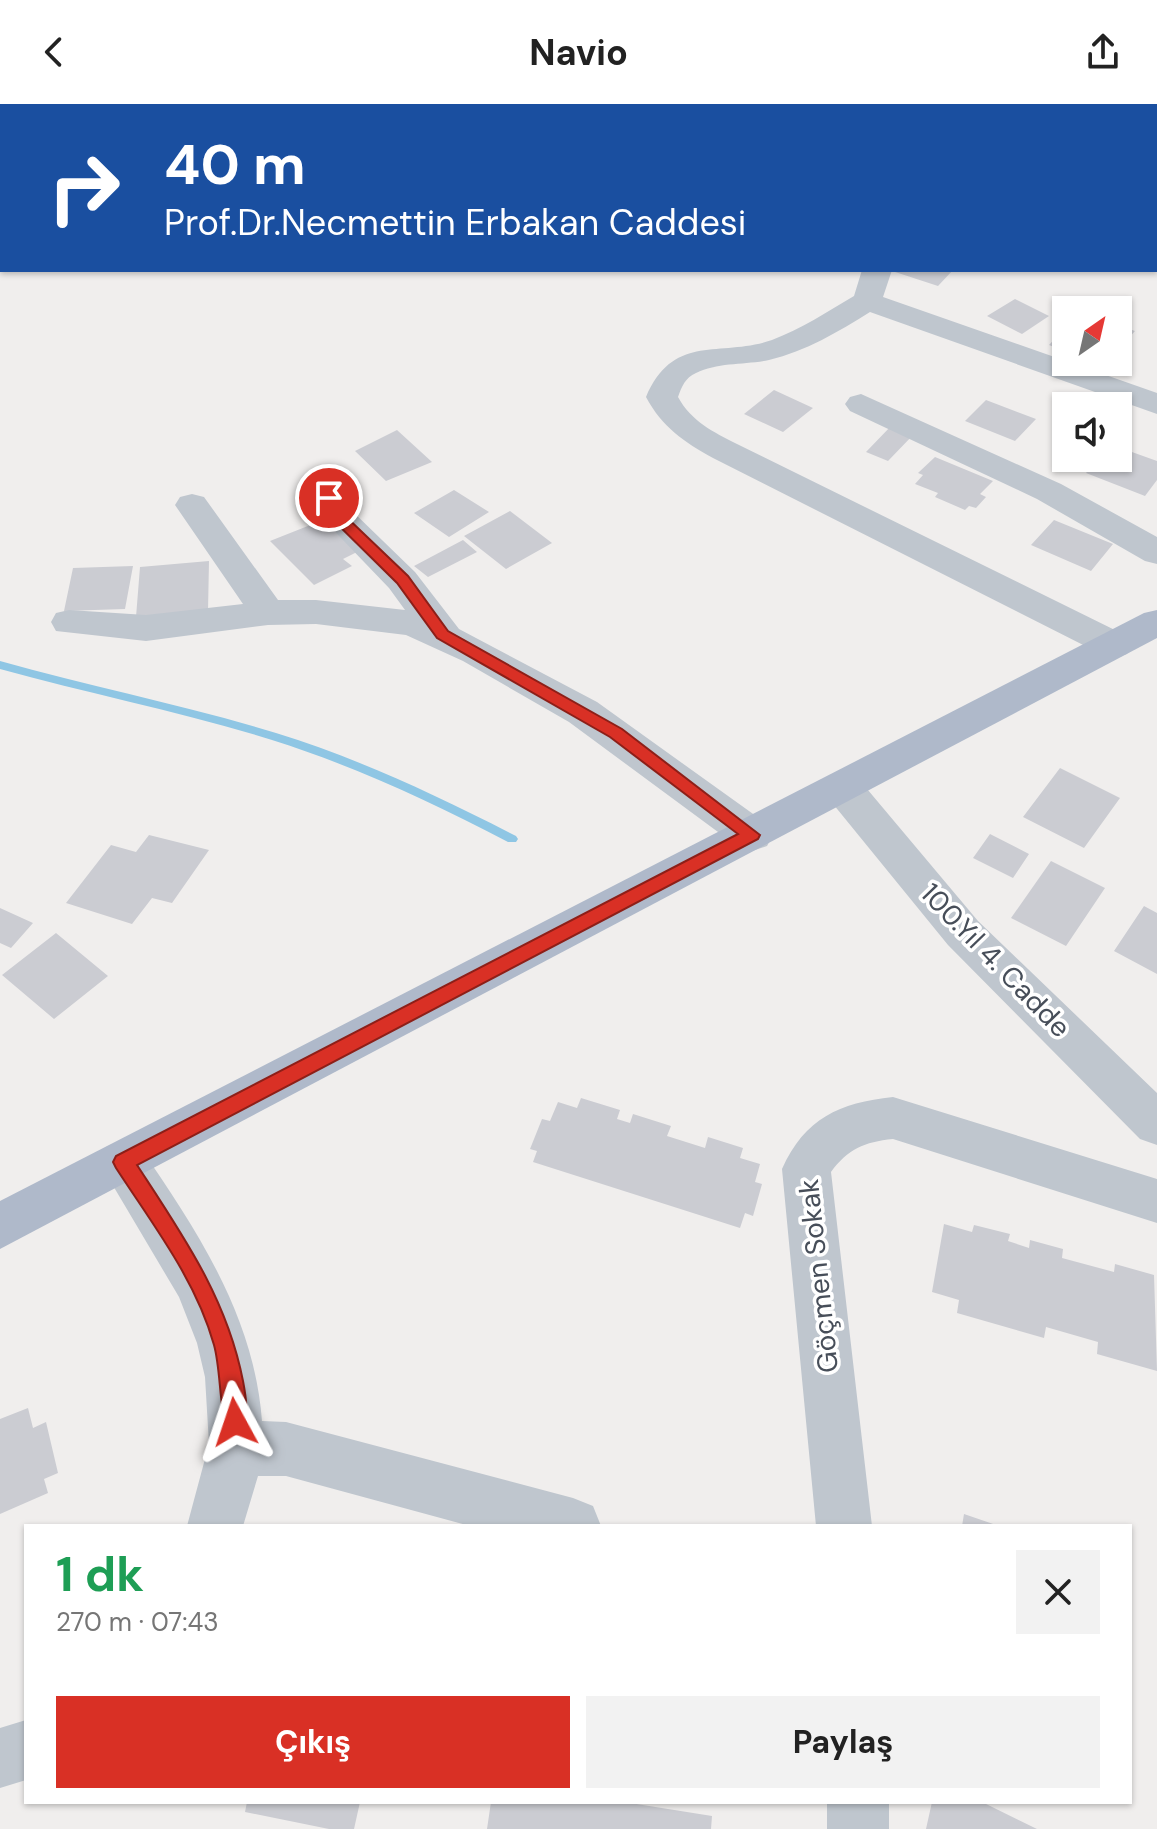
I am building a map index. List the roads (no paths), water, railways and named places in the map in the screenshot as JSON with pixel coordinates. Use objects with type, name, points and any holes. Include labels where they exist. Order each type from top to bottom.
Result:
[{"type":"main road","points":[[0,1226],[1157,622]]},
{"type":"street","points":[[1114,645],[688,431],[670,415],[662,397],[669,380],[679,368],[695,362],[769,351],[834,321],[872,285],[1157,404]]},
{"type":"street","points":[[861,404],[1062,499],[1123,530],[1157,553]]},
{"type":"street","points":[[334,482],[329,498],[334,513],[402,580],[443,634]]},
{"type":"street","points":[[192,505],[268,613]]},
{"type":"street","points":[[69,622],[146,628],[268,613],[316,612],[414,624],[443,634],[594,719],[752,835]]},
{"type":"street","name":"100.Yıl 4. Cadde","points":[[843,788],[963,933],[1157,1124]]},
{"type":"street","name":"Göçmen Sokak","points":[[844,1524],[806,1169],[818,1147],[839,1130],[864,1121],[893,1118],[1157,1201]]},
{"type":"street","points":[[123,1162],[188,1261],[209,1301],[226,1347],[234,1396],[236,1448],[216,1524]]},
{"type":"street","points":[[236,1448],[286,1449],[566,1524]]},
{"type":"street","points":[[0,1758],[24,1751]]},
{"type":"street","points":[[858,1804],[858,1829]]},
{"type":"waterway","points":[[0,665],[274,736],[414,790],[512,839]]}]
